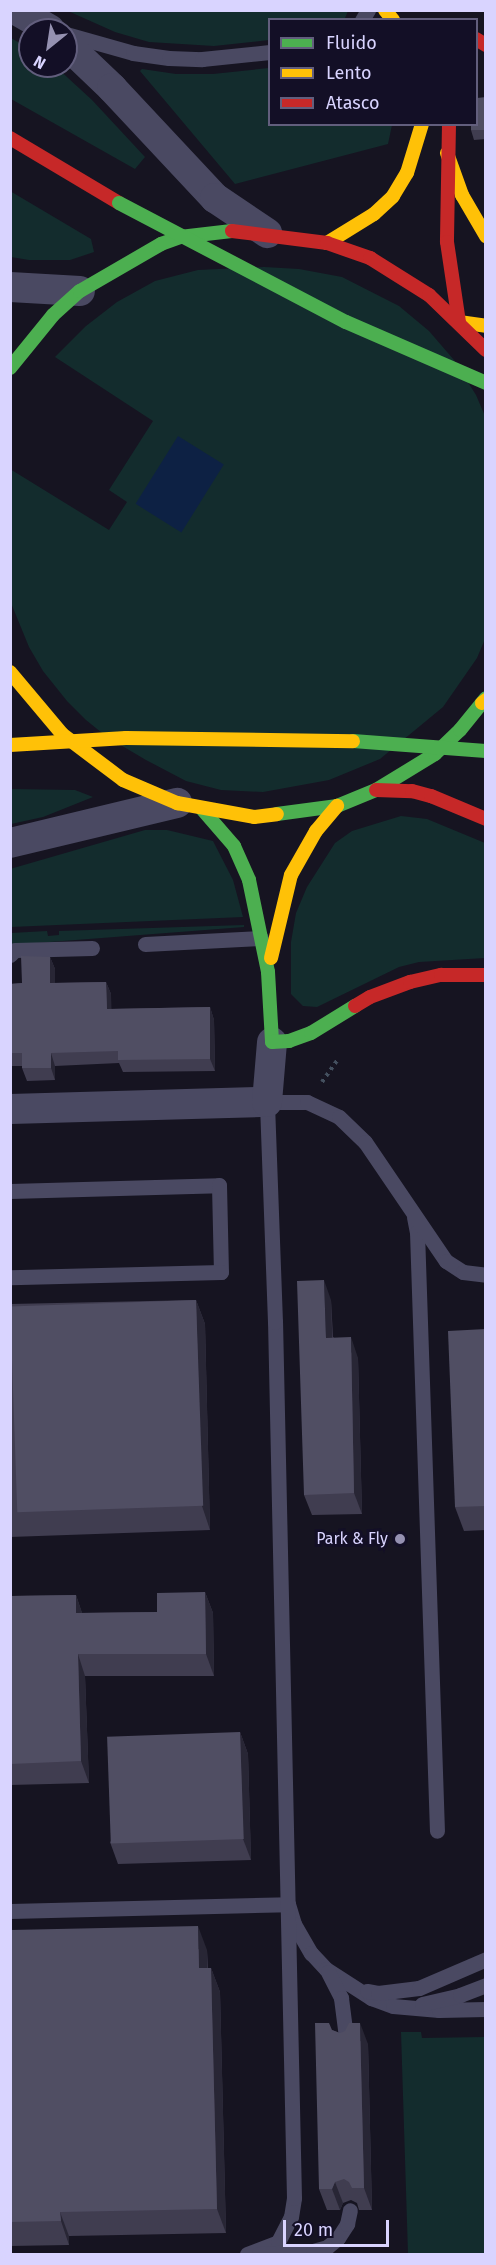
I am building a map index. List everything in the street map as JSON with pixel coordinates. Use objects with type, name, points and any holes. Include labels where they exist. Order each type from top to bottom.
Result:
[{"type":"main road","points":[[327,243],[374,214],[393,196],[407,173],[421,126]]},
{"type":"main road","points":[[449,126],[447,242],[459,322]]},
{"type":"main road","points":[[10,138],[119,203],[346,321],[486,383]]},
{"type":"main road","points":[[447,153],[462,195],[486,236]]},
{"type":"main road","points":[[10,368],[31,340],[80,291],[161,244],[180,237],[237,230],[327,243],[385,266],[429,295],[486,350]]},
{"type":"main road","points":[[459,322],[486,326]]},
{"type":"main road","points":[[10,672],[62,734],[123,780],[190,806],[254,816],[337,806],[376,790],[435,754],[460,730],[484,700]]},
{"type":"main road","points":[[10,745],[126,738],[243,739],[367,741],[486,751]]},
{"type":"main road","points":[[376,790],[412,791],[431,796],[486,819]]},
{"type":"main road","points":[[190,806],[234,846],[249,880],[268,972],[272,1042],[289,1041],[311,1033],[370,997],[410,982],[441,975],[486,975]]},
{"type":"main road","points":[[268,972],[275,932],[291,875],[316,831],[337,806]]},
{"type":"street","points":[[16,10],[30,18]]},
{"type":"street","points":[[78,54],[215,198],[267,233]]},
{"type":"street","points":[[10,287],[80,291]]},
{"type":"street","points":[[10,843],[190,806]]},
{"type":"street","points":[[10,1108],[267,1102],[272,1042]]},
{"type":"lane","points":[[78,39],[133,53],[169,58],[202,59],[268,52]]},
{"type":"lane","points":[[145,945],[261,938]]},
{"type":"lane","points":[[10,955],[15,951],[92,948]]},
{"type":"lane","points":[[247,2254],[278,2242],[291,2217],[294,2198],[275,1322],[267,1102],[307,1102],[339,1117],[359,1136],[446,1261],[463,1272],[486,1275]]},
{"type":"lane","points":[[10,1191],[219,1185],[221,1272],[10,1277]]},
{"type":"lane","points":[[411,1209],[417,1232],[437,1831]]},
{"type":"lane","points":[[10,1911],[288,1904]]},
{"type":"lane","points":[[288,1904],[300,1937],[326,1969],[341,1998],[346,2044]]},
{"type":"lane","points":[[347,1984],[378,1993],[419,1988],[486,1959]]},
{"type":"lane","points":[[326,1969],[371,1998],[393,2006],[439,2010],[486,2009]]},
{"type":"lane","points":[[393,2006],[433,2002],[486,1985]]},
{"type":"lane","points":[[256,2254],[313,2252],[327,2247],[338,2238],[347,2224],[350,2210]]},
{"type":"path","points":[[307,1102],[344,1051]]},
{"type":"green space","points":[[68,11],[348,11],[345,18],[268,18],[268,40],[214,46],[149,42],[115,32]]},
{"type":"green space","points":[[11,38],[18,42],[18,78],[68,78],[92,100],[145,157],[135,169],[11,99]]},
{"type":"green space","points":[[268,68],[268,126],[392,126],[388,144],[235,184],[140,71],[142,69],[176,74],[213,74]]},
{"type":"green space","points":[[10,191],[91,239],[94,252],[70,260],[29,260],[11,257]]},
{"type":"green space","points":[[264,267],[299,269],[342,277],[399,306],[429,331],[454,360],[476,395],[485,416],[485,639],[477,658],[443,707],[380,759],[329,780],[263,792],[221,790],[186,781],[146,760],[107,737],[86,720],[43,671],[29,647],[11,603],[10,469],[109,530],[127,502],[109,490],[153,421],[55,357],[86,326],[117,302],[155,281],[198,270]]},
{"type":"green space","points":[[11,789],[75,790],[93,797],[43,817],[11,824]]},
{"type":"green space","points":[[401,816],[427,819],[485,843],[485,958],[419,962],[399,967],[317,1007],[303,1006],[291,994],[291,942],[296,913],[307,887],[335,843],[352,831]]},
{"type":"green space","points":[[145,830],[167,830],[213,841],[233,880],[243,917],[11,927],[10,869]]},
{"type":"green space","points":[[244,925],[244,927],[11,945],[11,933],[47,931],[48,936],[59,935],[59,931]]},
{"type":"green space","points":[[401,2032],[421,2032],[422,2038],[485,2037],[485,2254],[408,2254]]},
{"type":"water","points":[[178,436],[224,465],[181,532],[136,504]]},
{"type":"building","points":[[486,97],[486,130],[471,130],[471,126],[478,126],[478,98]]},
{"type":"building","points":[[21,956],[50,957],[50,983],[106,982],[107,1009],[210,1007],[210,1059],[118,1060],[118,1051],[51,1053],[51,1068],[22,1068],[22,1053],[10,1053],[10,984],[22,983]]},
{"type":"building","points":[[324,1280],[326,1338],[351,1337],[354,1493],[304,1495],[297,1281]]},
{"type":"building","points":[[196,1300],[203,1506],[17,1512],[10,1306]]},
{"type":"building","points":[[486,1329],[486,1506],[455,1507],[448,1331]]},
{"type":"building","points":[[205,1592],[206,1654],[78,1654],[81,1761],[10,1764],[10,1596],[76,1595],[76,1613],[157,1612],[157,1593]]},
{"type":"building","points":[[240,1732],[244,1839],[111,1844],[107,1737]]},
{"type":"building","points":[[198,1926],[199,1968],[211,1968],[217,2209],[60,2212],[61,2221],[10,2222],[10,1930]]},
{"type":"building","points":[[315,2023],[329,2023],[332,2030],[340,2033],[345,2031],[349,2023],[360,2023],[364,2188],[352,2188],[344,2179],[335,2182],[332,2189],[319,2189]]},
{"type":"traffic: fast","points":[[119,203],[346,322],[486,383]]},
{"type":"traffic: fast","points":[[10,368],[53,315],[80,291],[161,244],[180,237],[232,231]]},
{"type":"traffic: fast","points":[[277,814],[337,806],[376,790],[435,754],[460,730],[486,698]]},
{"type":"traffic: fast","points":[[353,741],[486,751]]},
{"type":"traffic: fast","points":[[202,809],[234,846],[249,880],[268,972],[272,1042],[289,1041],[311,1033],[355,1006]]},
{"type":"traffic: slow","points":[[385,10],[391,18]]},
{"type":"traffic: slow","points":[[327,243],[374,214],[393,196],[407,173],[421,126]]},
{"type":"traffic: slow","points":[[447,153],[462,195],[486,236]]},
{"type":"traffic: slow","points":[[459,322],[486,326]]},
{"type":"traffic: slow","points":[[10,672],[62,734],[123,780],[177,803],[254,817],[277,814]]},
{"type":"traffic: slow","points":[[482,703],[486,700]]},
{"type":"traffic: slow","points":[[10,745],[126,738],[353,741]]},
{"type":"traffic: slow","points":[[271,958],[291,875],[316,831],[337,806]]},
{"type":"traffic: jam","points":[[478,40],[486,45]]},
{"type":"traffic: jam","points":[[449,126],[447,242],[459,322]]},
{"type":"traffic: jam","points":[[10,138],[119,203]]},
{"type":"traffic: jam","points":[[232,231],[327,243],[370,258],[429,295],[486,350]]},
{"type":"traffic: jam","points":[[376,790],[412,791],[431,796],[486,819]]},
{"type":"traffic: jam","points":[[355,1006],[370,997],[410,982],[441,975],[486,975]]},
{"type":"place","name":"Park & Fly","points":[[400,1539]]}]
